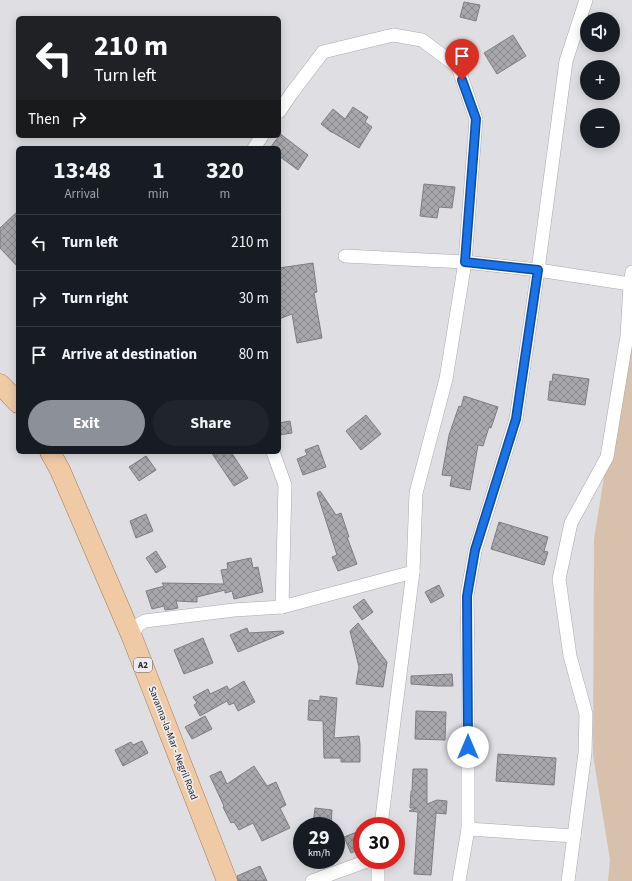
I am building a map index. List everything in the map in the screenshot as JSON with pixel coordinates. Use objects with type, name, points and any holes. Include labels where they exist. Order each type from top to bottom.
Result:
[{"type":"main road","points":[[0,384],[16,401]]},
{"type":"main road","name":"Savanna-la-Mar - Negril Road","points":[[51,454],[60,470],[132,637],[227,881]]},
{"type":"street","points":[[459,881],[468,829],[467,596],[475,550],[516,419],[566,61],[586,0]]},
{"type":"street","points":[[281,109],[323,52],[393,35],[422,40],[458,67],[476,119],[465,262],[446,379],[416,494],[414,572],[382,817]]},
{"type":"street","points":[[344,256],[465,262],[631,278],[627,336],[607,457],[571,523],[559,579],[570,656],[586,714],[585,753],[568,881]]},
{"type":"street","points":[[274,454],[285,485],[282,607]]},
{"type":"street","points":[[132,637],[138,625],[146,621],[234,610],[282,607],[414,572]]},
{"type":"street","points":[[468,829],[574,836]]},
{"type":"street","points":[[312,881],[353,866]]},
{"type":"street","points":[[378,869],[378,881]]},
{"type":"shaded area","points":[[632,314],[632,881],[608,881],[610,860],[593,755],[594,539],[627,336]]},
{"type":"building","points":[[464,2],[480,5],[476,21],[460,17]]},
{"type":"building","points":[[513,35],[526,56],[497,74],[484,53]]},
{"type":"building","points":[[353,107],[368,117],[365,122],[372,127],[359,148],[331,132],[321,124],[333,109],[345,119]]},
{"type":"building","points":[[281,135],[308,155],[298,170],[281,157],[281,146],[272,146],[278,138],[281,138]]},
{"type":"building","points":[[424,184],[455,187],[452,208],[439,207],[437,218],[420,216]]},
{"type":"building","points":[[16,213],[16,265],[0,248],[0,228]]},
{"type":"building","points":[[313,263],[317,292],[314,293],[322,338],[297,343],[292,314],[281,318],[281,268]]},
{"type":"building","points":[[553,374],[589,379],[585,405],[548,400],[550,381],[552,382]]},
{"type":"building","points":[[464,396],[498,407],[491,428],[489,427],[483,446],[478,445],[470,490],[450,486],[452,476],[442,475],[449,435]]},
{"type":"building","points":[[366,415],[381,434],[361,450],[346,431]]},
{"type":"building","points":[[290,421],[292,433],[281,435],[281,423]]},
{"type":"building","points":[[318,445],[326,467],[303,475],[297,459],[307,455],[305,450]]},
{"type":"building","points":[[212,454],[232,454],[248,478],[234,486]]},
{"type":"building","points":[[146,456],[156,470],[139,481],[129,467]]},
{"type":"building","points":[[320,491],[336,515],[341,513],[349,537],[347,537],[357,564],[338,571],[332,557],[337,555],[317,493]]},
{"type":"building","points":[[146,514],[153,531],[136,538],[130,521]]},
{"type":"building","points":[[499,522],[548,537],[544,551],[548,552],[544,565],[491,549]]},
{"type":"building","points":[[156,551],[166,567],[156,573],[146,558]]},
{"type":"building","points":[[251,558],[253,568],[258,567],[263,592],[234,599],[232,591],[225,593],[225,590],[197,597],[197,602],[176,601],[178,608],[165,610],[164,606],[152,609],[146,591],[164,586],[162,583],[224,584],[221,570],[228,569],[227,563]]},
{"type":"building","points":[[439,585],[444,596],[431,603],[425,592]]},
{"type":"building","points":[[364,599],[373,612],[362,620],[353,607]]},
{"type":"building","points":[[358,623],[387,662],[383,687],[356,684],[359,667],[350,631]]},
{"type":"building","points":[[247,628],[249,633],[283,631],[284,633],[238,652],[230,635]]},
{"type":"building","points":[[203,638],[213,663],[184,674],[174,650]]},
{"type":"building","points":[[452,674],[453,686],[411,684],[411,676]]},
{"type":"building","points":[[244,681],[255,702],[238,711],[234,703],[229,705],[227,701],[200,716],[194,705],[197,703],[193,697],[208,689],[210,694],[227,686],[229,690]]},
{"type":"building","points":[[320,696],[337,698],[334,738],[359,736],[360,762],[341,762],[341,758],[324,758],[323,721],[308,720],[309,700],[320,701]]},
{"type":"building","points":[[416,711],[446,712],[445,740],[415,739]]},
{"type":"building","points":[[205,716],[212,729],[192,739],[185,727]]},
{"type":"building","points":[[142,741],[148,753],[123,766],[115,750],[131,742],[133,745]]},
{"type":"building","points":[[498,754],[556,758],[554,785],[496,781]]},
{"type":"building","points":[[254,766],[267,786],[276,782],[286,805],[280,808],[290,828],[262,841],[253,823],[239,830],[234,822],[231,823],[210,776],[221,771],[227,784]]},
{"type":"building","points":[[413,769],[427,769],[427,804],[437,800],[447,801],[446,814],[436,813],[431,875],[414,874],[418,812],[409,811],[416,808],[410,808]]},
{"type":"building","points":[[315,808],[332,810],[332,817],[314,817]]},
{"type":"building","points":[[353,834],[353,852],[351,853],[345,839],[345,837]]},
{"type":"building","points":[[260,866],[267,881],[238,881],[237,876]]},
{"type":"route","points":[[462,80],[476,119],[465,262],[538,270],[516,419],[475,550],[467,596],[468,747]]}]
